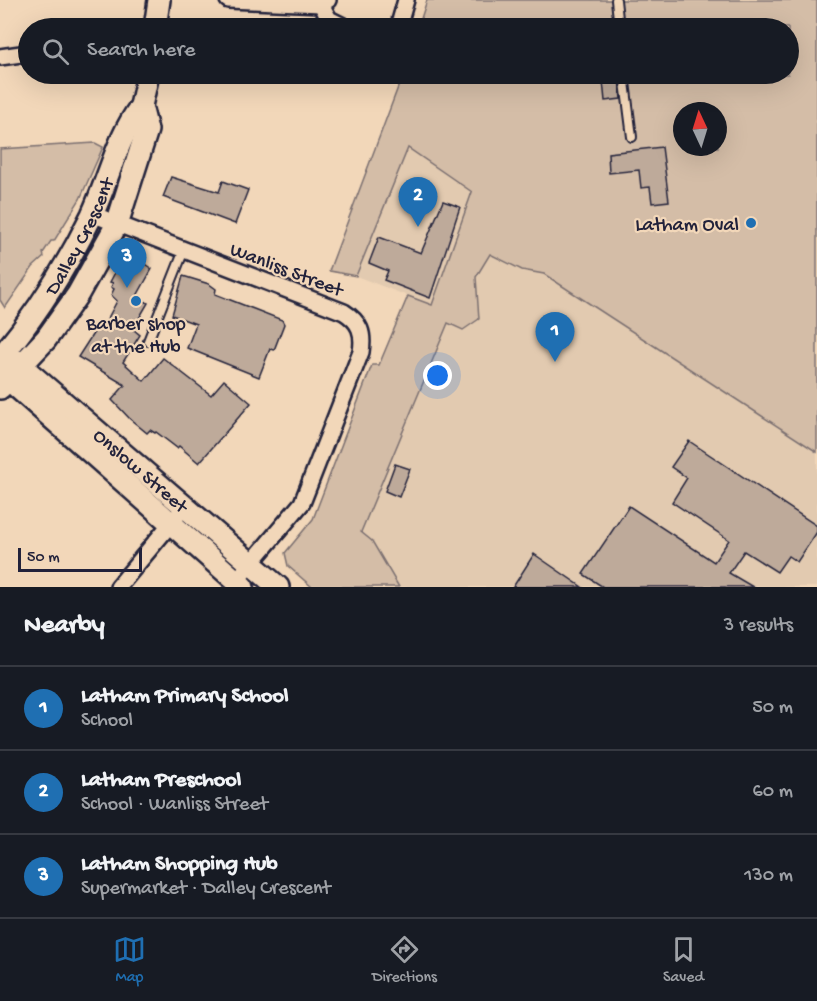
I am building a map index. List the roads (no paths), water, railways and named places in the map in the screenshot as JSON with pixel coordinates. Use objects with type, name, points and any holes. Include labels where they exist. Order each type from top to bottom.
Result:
[{"type":"street","points":[[156,18],[159,0]]},
{"type":"street","points":[[228,0],[325,2],[329,18]]},
{"type":"street","points":[[401,18],[406,0]]},
{"type":"street","points":[[0,57],[18,54]]},
{"type":"street","name":"Dalley Crescent","points":[[6,369],[92,214],[127,126],[141,106],[146,84]]},
{"type":"street","name":"Dalley Crescent","points":[[6,369],[46,339],[78,294],[117,224],[147,130],[141,106]]},
{"type":"street","name":"Wanliss Street","points":[[92,214],[344,312],[357,322],[362,334],[361,352],[302,503],[252,564],[240,584]]},
{"type":"street","name":"Onslow Street","points":[[6,369],[101,448],[185,507],[278,587]]},
{"type":"street","name":"Onslow Street","points":[[101,448],[171,523],[240,584]]},
{"type":"street","points":[[118,587],[185,507]]},
{"type":"lane","points":[[616,0],[618,18]]},
{"type":"lane","points":[[625,84],[632,137]]},
{"type":"lane","points":[[148,341],[184,250]]},
{"type":"place","name":"Latham Oval","points":[[751,223]]},
{"type":"place","name":"Latham Preschool","points":[[418,227]]},
{"type":"place","name":"Latham Shopping Hub","points":[[127,288]]},
{"type":"place","name":"Barber shop at the Hub","points":[[136,301]]},
{"type":"place","name":"Latham Primary School","points":[[555,362]]}]
